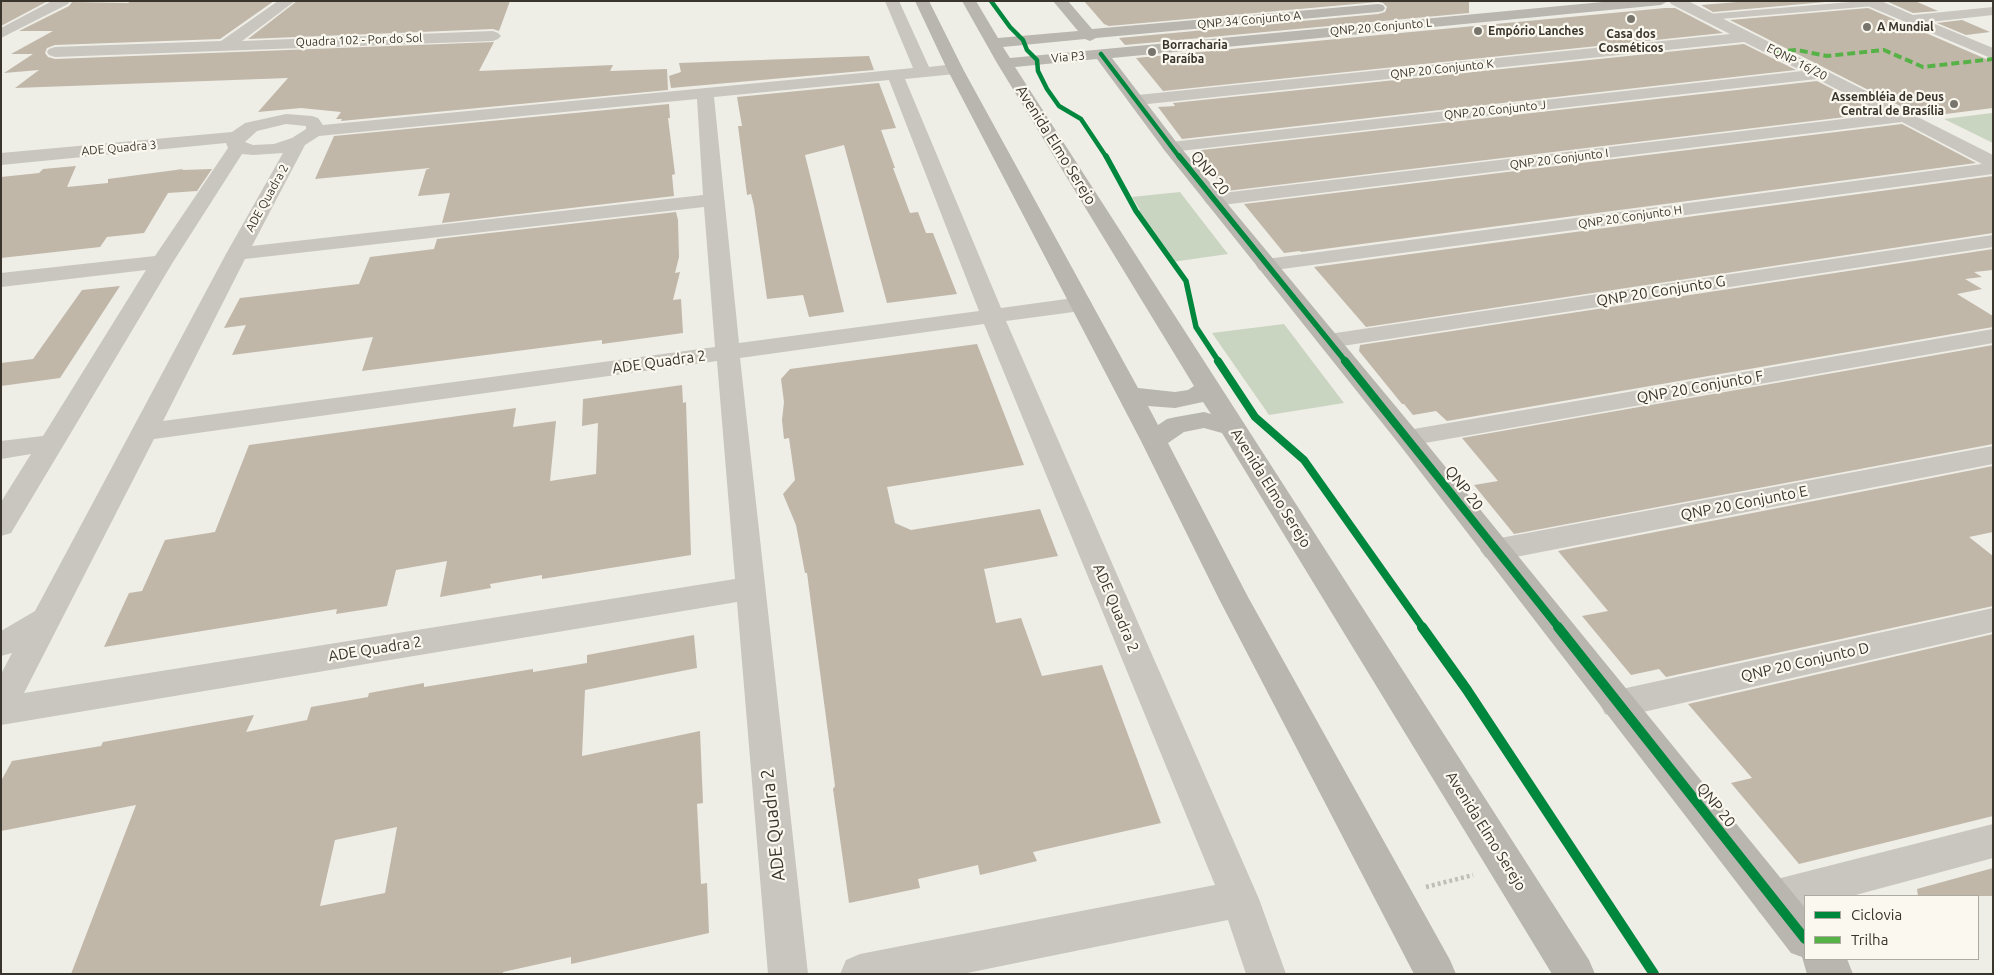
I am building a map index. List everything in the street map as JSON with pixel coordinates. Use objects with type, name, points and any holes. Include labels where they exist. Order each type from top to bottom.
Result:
[{"type":"street","points":[[1,34],[63,1]]},
{"type":"street","points":[[226,45],[288,1]]},
{"type":"street","points":[[892,1],[923,72]]},
{"type":"street","points":[[922,1],[955,69],[1130,394],[1234,599],[1436,974]]},
{"type":"street","name":"Avenida Elmo Serejo","points":[[969,1],[1575,974]]},
{"type":"street","points":[[1060,1],[1096,45]]},
{"type":"street","name":"QNP 20 Conjunto L","points":[[1096,45],[1403,25],[1661,1]]},
{"type":"street","name":"EQNP 16/20","points":[[1676,1],[1993,162]]},
{"type":"street","points":[[1871,2],[1993,54]]},
{"type":"street","name":"QNP 34 Conjunto A","points":[[1096,45],[1390,7]]},
{"type":"street","points":[[1373,8],[1395,12],[1403,17],[1403,25]]},
{"type":"street","points":[[1420,9],[1422,14],[1450,21]]},
{"type":"street","points":[[1912,20],[1993,12]]},
{"type":"street","name":"Quadra 102 - Por do Sol","points":[[55,52],[493,36]]},
{"type":"street","name":"QNP 20 Conjunto K","points":[[1138,100],[1746,37]]},
{"type":"street","name":"Via P3","points":[[1000,53],[1096,45]]},
{"type":"street","name":"Via P3","points":[[1000,53],[1096,45]]},
{"type":"street","name":"QNP 20","points":[[1096,45],[1171,147],[1408,438],[1804,938]]},
{"type":"street","points":[[237,142],[244,149],[264,150],[306,136],[705,93],[955,69]]},
{"type":"street","name":"ADE Quadra 2","points":[[895,74],[993,318],[1240,899],[1266,974]]},
{"type":"street","name":"QNP 20 Conjunto J","points":[[1171,147],[1819,74]]},
{"type":"street","name":"ADE Quadra 2","points":[[705,93],[713,200],[788,974]]},
{"type":"street","name":"QNP 20 Conjunto I","points":[[1214,200],[1904,117]]},
{"type":"street","points":[[1,526],[243,132],[262,123],[297,119],[312,122],[315,126],[306,136]]},
{"type":"street","name":"ADE Quadra 2","points":[[1,706],[237,254],[306,136]]},
{"type":"street","name":"ADE Quadra 3","points":[[1,159],[237,142]]},
{"type":"street","name":"QNP 20 Conjunto H","points":[[1267,265],[1993,168]]},
{"type":"street","name":"ADE Quadra 2","points":[[237,254],[713,200]]},
{"type":"street","name":"QNP 20 Conjunto G","points":[[1329,341],[1993,241]]},
{"type":"street","points":[[1,280],[162,262]]},
{"type":"street","name":"ADE Quadra 2","points":[[144,432],[993,318],[1081,304]]},
{"type":"street","name":"QNP 20 Conjunto F","points":[[1408,438],[1993,336]]},
{"type":"street","points":[[1130,394],[1153,399],[1175,400],[1196,396],[1208,387]]},
{"type":"street","points":[[1154,440],[1176,425],[1204,420],[1234,428]]},
{"type":"street","points":[[1,450],[51,443]]},
{"type":"street","name":"QNP 20 Conjunto E","points":[[1495,550],[1993,455]]},
{"type":"street","name":"ADE Quadra 2","points":[[1,711],[750,588]]},
{"type":"street","points":[[1,644],[20,637],[45,620]]},
{"type":"street","name":"QNP 20 Conjunto D","points":[[1617,704],[1993,620]]},
{"type":"street","points":[[1773,899],[1993,842]]},
{"type":"street","points":[[860,974],[1240,899]]},
{"type":"street","points":[[1822,960],[1833,974]]},
{"type":"lane","points":[[1708,17],[1871,2]]},
{"type":"path","points":[[1394,896],[1508,866]]},
{"type":"green space","points":[[1992,113],[1993,143],[1944,119]]},
{"type":"green space","points":[[1180,192],[1228,254],[1172,262],[1137,210],[1140,210],[1132,197]]},
{"type":"green space","points":[[1284,324],[1344,403],[1269,415],[1212,333]]},
{"type":"building","points":[[1,1],[48,1],[1,26]]},
{"type":"building","points":[[131,1],[274,1],[220,39],[55,45],[47,48],[45,53],[48,57],[55,59],[494,42],[479,71],[613,65],[610,71],[667,69],[668,90],[341,121],[342,119],[336,119],[341,112],[301,108],[258,112],[288,78],[15,88],[39,70],[4,73],[33,54],[11,54],[53,31],[19,31],[69,6],[72,2],[128,3]]},
{"type":"building","points":[[297,1],[510,1],[499,31],[493,29],[248,39]]},
{"type":"building","points":[[1084,1],[1469,1],[1469,13],[1125,45],[1119,38],[1378,14],[1385,12],[1387,7],[1383,3],[1378,2],[1109,26],[1104,24]]},
{"type":"building","points":[[1749,1],[1837,1],[1713,12],[1701,5]]},
{"type":"building","points":[[1886,1],[1915,1],[1938,11],[1913,13]]},
{"type":"building","points":[[1675,8],[1723,33],[1163,91],[1136,58]]},
{"type":"building","points":[[1868,8],[1993,62],[1993,108],[1922,117],[1730,20]]},
{"type":"building","points":[[1962,20],[1990,32],[1966,35],[1937,23]]},
{"type":"building","points":[[1744,44],[1796,70],[1182,139],[1158,107],[1175,106],[1173,103]]},
{"type":"building","points":[[869,56],[874,70],[671,88],[669,76],[681,72],[679,63]]},
{"type":"building","points":[[1817,81],[1879,113],[1227,191],[1193,151]]},
{"type":"building","points":[[879,83],[896,128],[881,130],[895,168],[893,168],[910,213],[918,212],[926,233],[933,233],[957,294],[887,303],[844,145],[805,155],[844,312],[809,317],[803,295],[767,299],[754,206],[751,194],[747,195],[738,126],[742,126],[737,97]]},
{"type":"building","points":[[669,104],[670,118],[668,118],[675,174],[672,175],[674,196],[442,223],[450,193],[418,196],[426,170],[430,168],[315,179],[334,136]]},
{"type":"building","points":[[1902,124],[1976,163],[1284,253],[1244,204]]},
{"type":"building","points":[[76,166],[67,187],[108,183],[108,179],[183,169],[212,169],[197,191],[168,193],[144,233],[107,237],[100,247],[1,258],[1,177],[39,173],[43,169]]},
{"type":"building","points":[[1993,176],[1993,233],[1366,327],[1314,267]]},
{"type":"building","points":[[676,212],[679,257],[675,273],[680,272],[673,300],[681,299],[683,333],[602,344],[602,340],[362,371],[373,337],[232,355],[246,325],[224,328],[240,298],[359,284],[370,257],[434,249],[437,239]]},
{"type":"building","points":[[1993,249],[1993,270],[1974,272],[1982,277],[1965,279],[1982,289],[1957,294],[1993,316],[1993,327],[1447,421],[1436,411],[1413,415],[1359,351],[1360,345]]},
{"type":"building","points":[[120,286],[60,378],[1,386],[1,363],[33,359],[82,290]]},
{"type":"building","points":[[977,344],[1024,465],[887,487],[895,523],[911,530],[1040,509],[1058,556],[984,569],[996,623],[1021,618],[1042,676],[1102,665],[1161,823],[1033,852],[1037,861],[980,875],[978,865],[918,879],[920,888],[849,903],[807,573],[805,573],[796,525],[783,494],[795,480],[789,438],[784,439],[782,420],[784,402],[781,379],[790,369]]},
{"type":"building","points":[[1993,345],[1993,444],[1514,534],[1474,485],[1498,481],[1462,438]]},
{"type":"building","points":[[682,385],[683,403],[686,402],[691,555],[542,579],[542,575],[490,584],[491,588],[440,597],[447,561],[396,570],[387,606],[336,614],[337,609],[104,647],[129,593],[142,591],[165,540],[215,532],[249,445],[516,408],[513,427],[556,421],[550,481],[596,474],[598,423],[582,426],[583,399]]},
{"type":"building","points":[[1993,466],[1993,532],[1969,537],[1993,556],[1993,606],[1666,677],[1659,669],[1631,675],[1582,616],[1608,611],[1558,551]]},
{"type":"building","points":[[1993,634],[1993,816],[1799,864],[1731,783],[1752,778],[1688,704]]},
{"type":"building","points":[[694,635],[697,668],[585,690],[582,756],[700,731],[703,803],[697,804],[701,884],[707,883],[709,933],[571,964],[571,957],[503,972],[503,974],[71,974],[136,805],[1,831],[1,781],[12,761],[101,746],[103,742],[254,715],[246,732],[307,720],[311,707],[368,697],[369,693],[424,683],[424,687],[533,669],[533,672],[587,663],[587,655]],"holes":[[[397,827],[385,893],[320,906],[335,840]]]},
{"type":"building","points":[[1993,868],[1993,896],[1918,895],[1917,889]]},
{"type":"marked path","points":[[1776,52],[1797,50],[1827,56],[1884,50],[1923,67],[1993,59]]},
{"type":"cycle path","points":[[991,1],[1010,27],[1023,40],[1027,50],[1037,60],[1038,71],[1047,89],[1059,106],[1081,119],[1104,152],[1136,211],[1186,281],[1196,327],[1255,417],[1304,460],[1467,690],[1654,974]]},
{"type":"cycle path","points":[[1101,54],[1171,147],[1408,438],[1804,938]]},
{"type":"place","name":"Casa dos Cosméticos","points":[[1631,19]]},
{"type":"place","name":"A Mundial","points":[[1867,27]]},
{"type":"place","name":"Empório Lanches","points":[[1478,31]]},
{"type":"place","name":"Borracharia Paraíba","points":[[1152,52]]},
{"type":"place","name":"Assembléia de Deus Central de Brasília","points":[[1954,104]]}]
